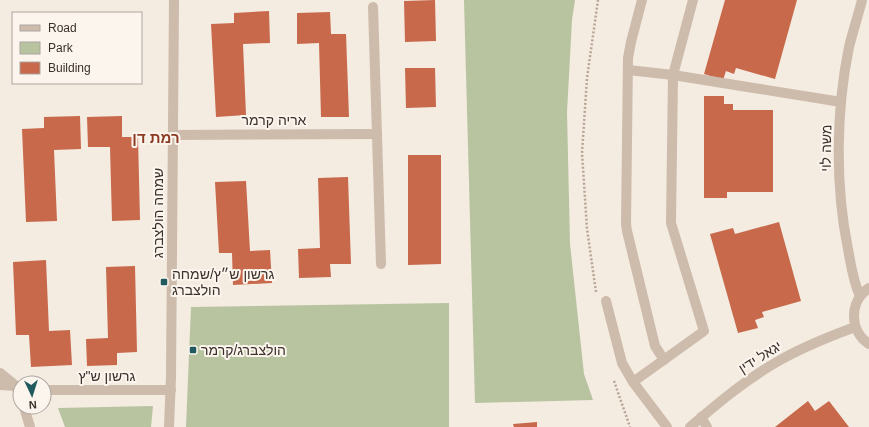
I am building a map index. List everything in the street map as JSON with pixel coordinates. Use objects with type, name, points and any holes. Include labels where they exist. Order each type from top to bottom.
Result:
[{"type":"street","name":"שמחה הולצברג","points":[[169,427],[174,0]]},
{"type":"street","points":[[642,0],[631,42],[628,70],[627,231],[655,346],[664,360]]},
{"type":"street","points":[[634,382],[704,331],[671,223],[673,75],[693,0]]},
{"type":"street","name":"משה לוי","points":[[860,296],[855,285],[843,227],[838,168],[841,102],[849,47],[862,0]]},
{"type":"street","points":[[373,7],[381,264]]},
{"type":"street","points":[[628,70],[673,75],[841,102]]},
{"type":"street","name":"אריה קרמר","points":[[172,135],[377,134]]},
{"type":"street","points":[[869,288],[860,296],[854,312],[855,327],[860,336],[869,344]]},
{"type":"street","points":[[606,301],[622,364],[667,427]]},
{"type":"street","name":"יגאל ידין","points":[[690,427],[748,380],[775,363],[807,346],[855,327]]},
{"type":"street","points":[[0,373],[12,382]]},
{"type":"street","points":[[0,385],[12,386]]},
{"type":"street","name":"גרשון ש\"ץ","points":[[52,390],[170,390]]},
{"type":"street","points":[[26,415],[30,427]]},
{"type":"street","points":[[702,417],[707,427]]},
{"type":"path","points":[[596,296],[587,229],[582,153],[587,78],[598,0]]},
{"type":"path","points":[[612,375],[630,427]]},
{"type":"green space","points":[[464,0],[575,0],[572,20],[567,112],[570,244],[584,374],[593,400],[475,403]]},
{"type":"green space","points":[[449,303],[449,427],[186,427],[191,307]]},
{"type":"green space","points":[[153,406],[151,427],[65,427],[58,408]]},
{"type":"building","points":[[435,0],[436,41],[405,42],[404,1]]},
{"type":"building","points":[[725,0],[797,0],[775,79],[736,68],[734,74],[726,71],[723,80],[704,74]]},
{"type":"building","points":[[269,11],[270,43],[243,44],[246,115],[216,117],[211,24],[234,23],[234,13]]},
{"type":"building","points":[[330,12],[331,34],[346,34],[349,117],[321,117],[319,43],[297,44],[297,13]]},
{"type":"building","points":[[405,68],[435,68],[436,107],[406,108]]},
{"type":"building","points":[[704,96],[724,96],[724,104],[733,104],[733,110],[773,110],[773,192],[727,192],[727,198],[704,198]]},
{"type":"building","points":[[80,116],[81,149],[54,150],[57,221],[26,222],[22,129],[44,128],[44,117]]},
{"type":"building","points":[[122,116],[122,137],[138,137],[140,220],[112,221],[110,147],[88,147],[87,117]]},
{"type":"building","points":[[408,155],[441,155],[441,264],[408,265]]},
{"type":"building","points":[[348,177],[351,264],[330,264],[331,277],[299,278],[298,249],[320,248],[318,178]]},
{"type":"building","points":[[246,181],[250,251],[270,250],[272,283],[233,285],[232,253],[219,253],[215,182]]},
{"type":"building","points":[[779,222],[801,301],[762,312],[764,317],[755,320],[758,328],[738,333],[710,234],[733,228],[735,234]]},
{"type":"building","points":[[46,260],[49,331],[70,330],[72,365],[31,367],[29,335],[16,335],[13,262]]},
{"type":"building","points":[[135,266],[137,352],[117,353],[117,365],[87,366],[86,339],[108,338],[106,267]]},
{"type":"building","points":[[808,401],[815,411],[829,401],[849,427],[775,427]]},
{"type":"building","points":[[537,422],[537,427],[514,427],[513,424]]},
{"type":"place","name":"גרשון ש״ץ/שמחה הולצברג","points":[[164,282]]},
{"type":"place","name":"הולצברג/קרמר","points":[[193,350]]},
{"type":"district","name":"רמת דן","points":[[156,138]]}]
